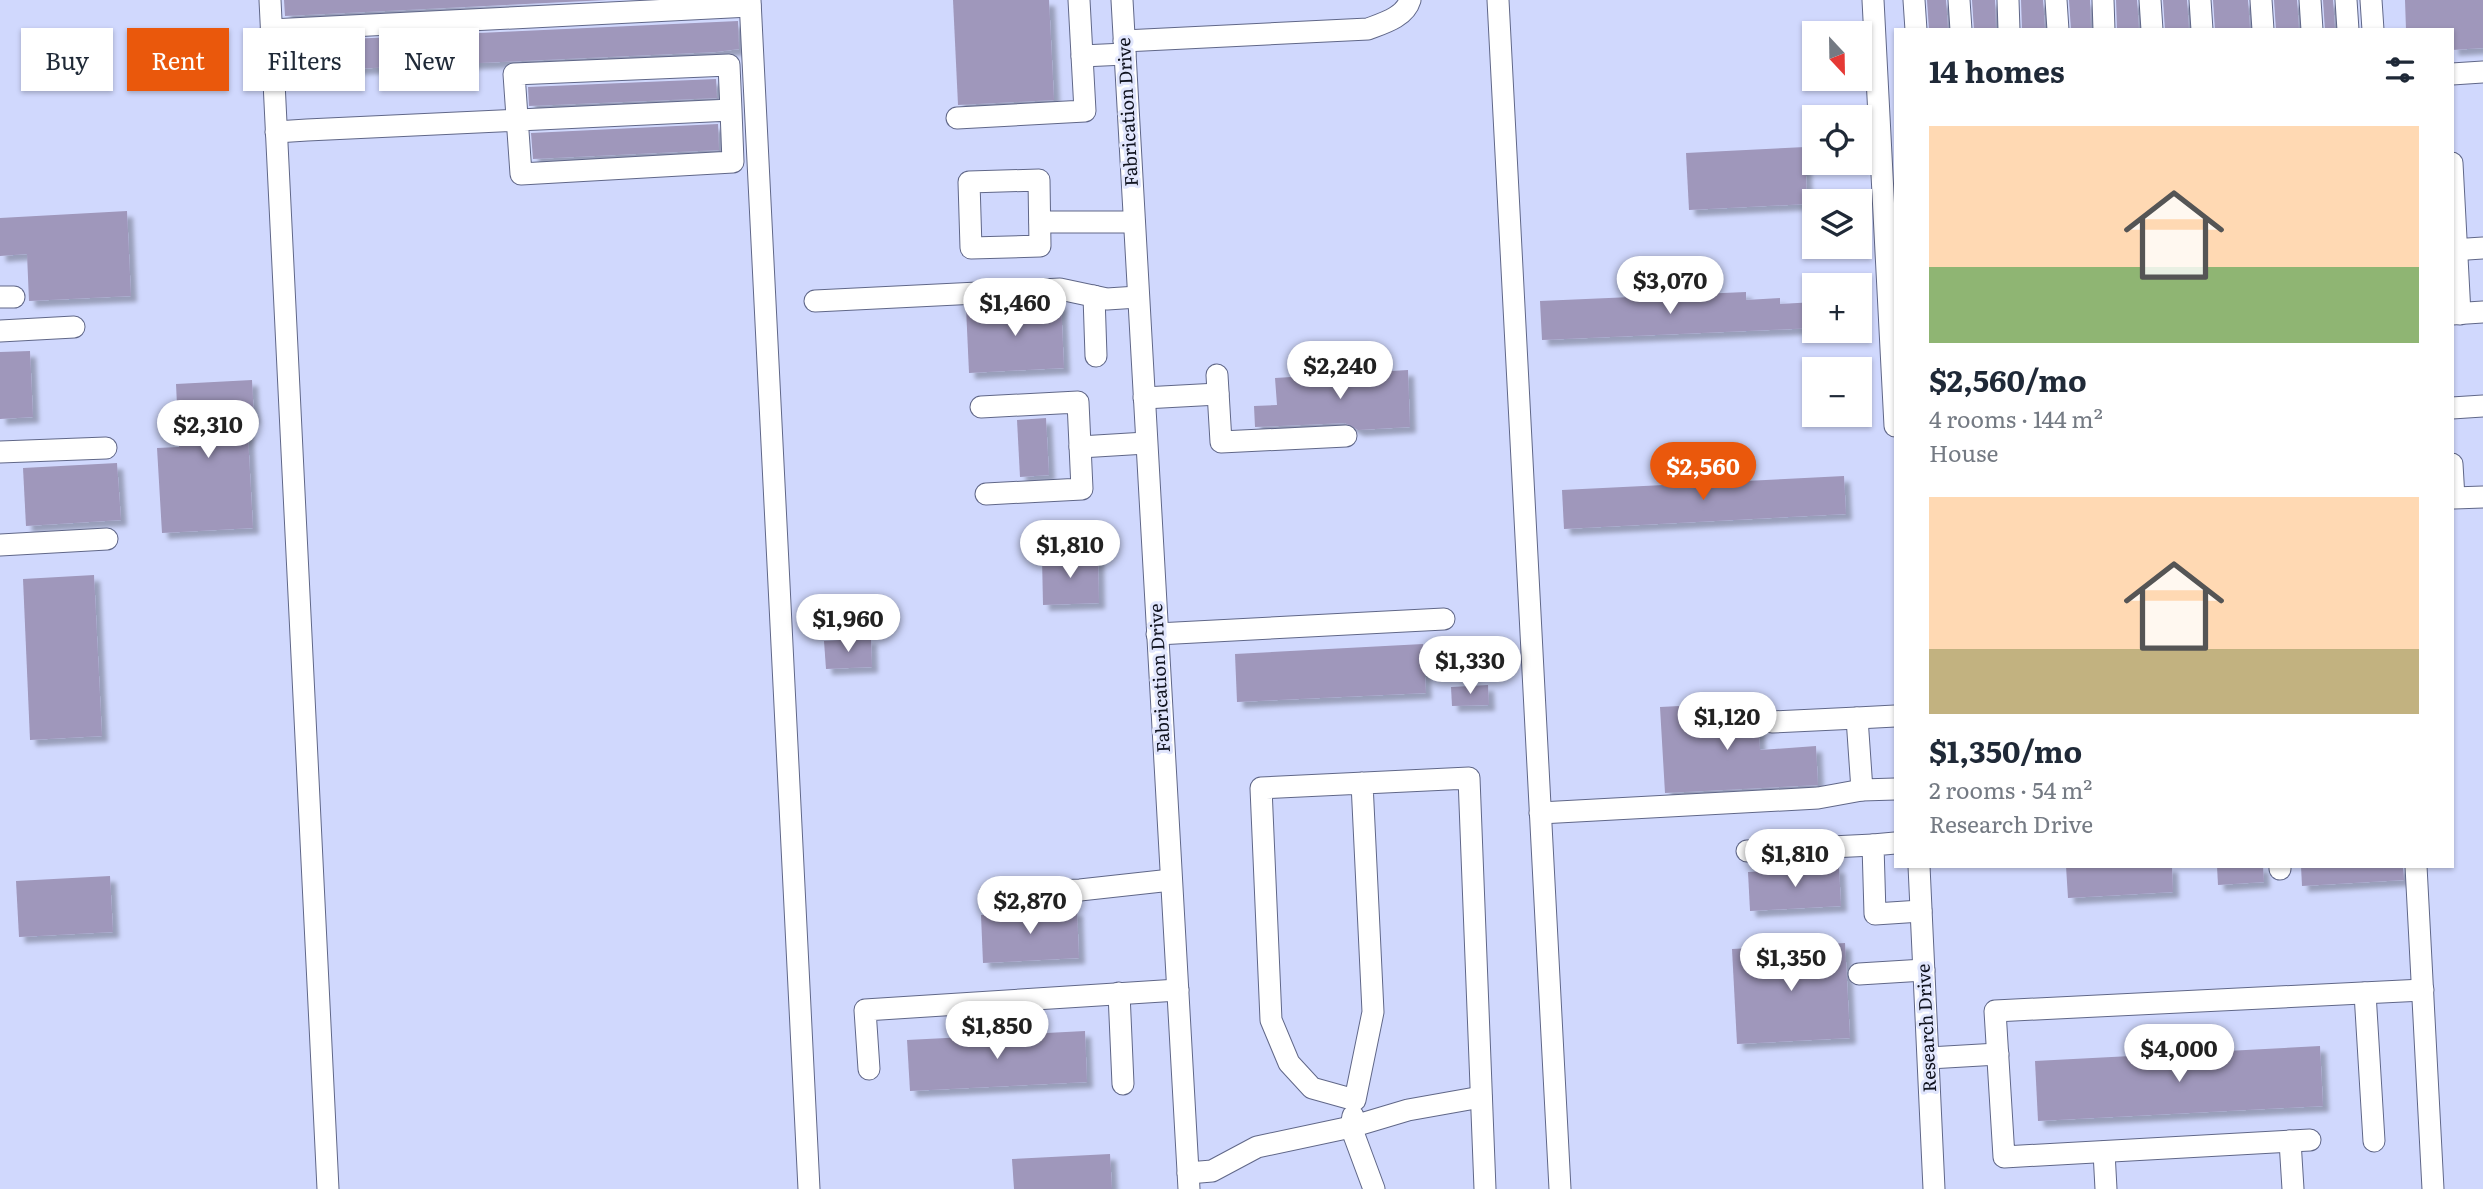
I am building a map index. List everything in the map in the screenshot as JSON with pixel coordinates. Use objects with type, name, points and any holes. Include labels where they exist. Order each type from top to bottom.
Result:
[{"type":"street","points":[[270,0],[271,28]]},
{"type":"street","points":[[957,118],[1084,111],[1079,0]]},
{"type":"street","name":"Fabrication Drive","points":[[1122,0],[1189,1181]]},
{"type":"street","points":[[1082,56],[1124,47],[1368,29],[1388,22],[1408,8],[1410,0]]},
{"type":"street","points":[[1498,0],[1560,1189]]},
{"type":"street","points":[[1873,0],[1894,407]]},
{"type":"street","points":[[1914,0],[1916,28]]},
{"type":"street","points":[[1959,0],[1961,28]]},
{"type":"street","points":[[2008,0],[2009,28]]},
{"type":"street","points":[[2056,0],[2058,28]]},
{"type":"street","points":[[2103,0],[2104,28]]},
{"type":"street","points":[[2150,0],[2152,28]]},
{"type":"street","points":[[2200,0],[2202,28]]},
{"type":"street","points":[[2261,0],[2263,28]]},
{"type":"street","points":[[2310,0],[2312,28]]},
{"type":"street","points":[[2346,0],[2348,28]]},
{"type":"street","points":[[2371,0],[2373,28]]},
{"type":"street","points":[[306,28],[750,3],[809,1189]]},
{"type":"street","points":[[729,65],[731,110],[733,162],[521,174],[514,74],[729,65]]},
{"type":"street","points":[[2454,74],[2483,72]]},
{"type":"street","points":[[274,91],[328,1189]]},
{"type":"street","points":[[276,132],[731,110]]},
{"type":"street","points":[[1039,180],[1040,222],[1040,246],[971,248],[969,182],[1039,180]]},
{"type":"street","points":[[1040,222],[1134,222]]},
{"type":"street","points":[[2483,248],[2454,250],[2456,314],[2483,312]]},
{"type":"street","points":[[815,301],[1060,289],[1107,299],[1138,297]]},
{"type":"street","points":[[1094,296],[1096,356]]},
{"type":"street","points":[[0,331],[74,327]]},
{"type":"street","points":[[1144,398],[1217,384],[1221,443],[1346,436]]},
{"type":"street","points":[[981,407],[1078,402],[1082,489],[986,494]]},
{"type":"street","points":[[2454,408],[2483,406]]},
{"type":"street","points":[[1080,447],[1146,443]]},
{"type":"street","points":[[0,452],[106,447]]},
{"type":"street","points":[[2454,498],[2483,497]]},
{"type":"street","points":[[0,545],[107,539]]},
{"type":"street","points":[[1157,634],[1444,619]]},
{"type":"street","points":[[1772,722],[1894,716]]},
{"type":"street","points":[[1857,718],[1863,790]]},
{"type":"street","points":[[1355,1100],[1312,1088],[1289,1063],[1271,1020],[1261,788],[1469,778],[1485,1189]]},
{"type":"street","points":[[1362,783],[1373,1012],[1351,1127],[1374,1189]]},
{"type":"street","points":[[1540,813],[1818,798],[1863,790],[1894,789]]},
{"type":"street","points":[[1747,851],[1894,844]]},
{"type":"street","points":[[1873,845],[1875,914],[1921,911]]},
{"type":"street","name":"Research Drive","points":[[1919,868],[1934,1189]]},
{"type":"street","points":[[2416,868],[2433,1189]]},
{"type":"street","points":[[990,894],[1080,890],[1171,880]]},
{"type":"street","points":[[1859,974],[1924,970]]},
{"type":"street","points":[[869,1069],[864,1010],[1178,989]]},
{"type":"street","points":[[2293,1189],[2300,1141],[2004,1157],[1995,1011],[2423,990]]},
{"type":"street","points":[[1119,993],[1123,1084]]},
{"type":"street","points":[[2365,993],[2374,1141]]},
{"type":"street","points":[[1929,1058],[1998,1054]]},
{"type":"street","points":[[1189,1181],[1257,1147],[1351,1127],[1408,1110],[1481,1097]]},
{"type":"street","points":[[2104,1152],[2106,1189]]},
{"type":"building","points":[[284,0],[607,0],[285,16]]},
{"type":"building","points":[[953,0],[1049,0],[1054,100],[958,105]]},
{"type":"building","points":[[1927,0],[1946,0],[1948,28],[1929,28]]},
{"type":"building","points":[[1972,0],[1995,0],[1996,28],[1974,28]]},
{"type":"building","points":[[2021,0],[2043,0],[2045,28],[2022,28]]},
{"type":"building","points":[[2069,0],[2090,0],[2091,28],[2071,28]]},
{"type":"building","points":[[2116,0],[2137,0],[2139,28],[2117,28]]},
{"type":"building","points":[[2163,0],[2187,0],[2189,28],[2165,28]]},
{"type":"building","points":[[2213,0],[2248,0],[2250,28],[2215,28]]},
{"type":"building","points":[[2274,0],[2297,0],[2299,28],[2276,28]]},
{"type":"building","points":[[2323,0],[2333,0],[2335,28],[2325,28]]},
{"type":"building","points":[[2405,0],[2483,0],[2483,48],[2454,50],[2454,28],[2406,28]]},
{"type":"building","points":[[738,21],[739,49],[479,63],[479,33]]},
{"type":"building","points":[[365,38],[379,38],[379,68],[365,68]]},
{"type":"building","points":[[716,79],[717,98],[529,106],[528,87]]},
{"type":"building","points":[[718,124],[719,150],[533,159],[531,133]]},
{"type":"building","points":[[1802,147],[1802,175],[1806,175],[1806,189],[1802,189],[1802,204],[1689,210],[1686,153]]},
{"type":"building","points":[[127,211],[131,296],[29,301],[27,254],[0,256],[0,218]]},
{"type":"building","points":[[1746,292],[1746,300],[1780,298],[1780,304],[1802,303],[1802,329],[1542,340],[1540,301]]},
{"type":"building","points":[[1061,303],[1064,368],[969,373],[966,307]]},
{"type":"building","points":[[30,351],[33,417],[0,419],[0,352]]},
{"type":"building","points":[[1408,370],[1410,427],[1358,430],[1345,423],[1255,427],[1254,406],[1277,405],[1275,378]]},
{"type":"building","points":[[252,380],[254,418],[247,418],[253,528],[162,533],[157,448],[179,447],[176,384]]},
{"type":"building","points":[[1046,418],[1049,475],[1020,477],[1017,420]]},
{"type":"building","points":[[117,463],[121,520],[26,526],[23,468]]},
{"type":"building","points":[[1844,476],[1846,514],[1564,529],[1562,490]]},
{"type":"building","points":[[1098,556],[1099,603],[1043,605],[1042,557]]},
{"type":"building","points":[[94,575],[102,736],[30,740],[23,579]]},
{"type":"building","points":[[871,638],[872,667],[826,669],[824,641]]},
{"type":"building","points":[[1423,644],[1426,693],[1237,702],[1235,654]]},
{"type":"building","points":[[1488,685],[1489,705],[1452,706],[1451,687]]},
{"type":"building","points":[[1757,702],[1760,750],[1816,746],[1818,785],[1665,793],[1660,707]]},
{"type":"building","points":[[1839,867],[1841,906],[1750,911],[1748,872]]},
{"type":"building","points":[[2066,868],[2172,868],[2173,892],[2068,898]]},
{"type":"building","points":[[2217,868],[2263,868],[2264,882],[2218,885]]},
{"type":"building","points":[[2301,868],[2403,868],[2404,880],[2302,886]]},
{"type":"building","points":[[110,876],[113,932],[19,937],[16,881]]},
{"type":"building","points":[[1077,910],[1079,958],[983,963],[981,915]]},
{"type":"building","points":[[1845,943],[1850,1038],[1737,1044],[1732,949]]},
{"type":"building","points":[[1085,1031],[1087,1082],[910,1091],[907,1040]]},
{"type":"building","points":[[2320,1046],[2323,1106],[2038,1121],[2035,1061]]},
{"type":"building","points":[[1110,1154],[1112,1189],[1014,1189],[1012,1159]]}]
